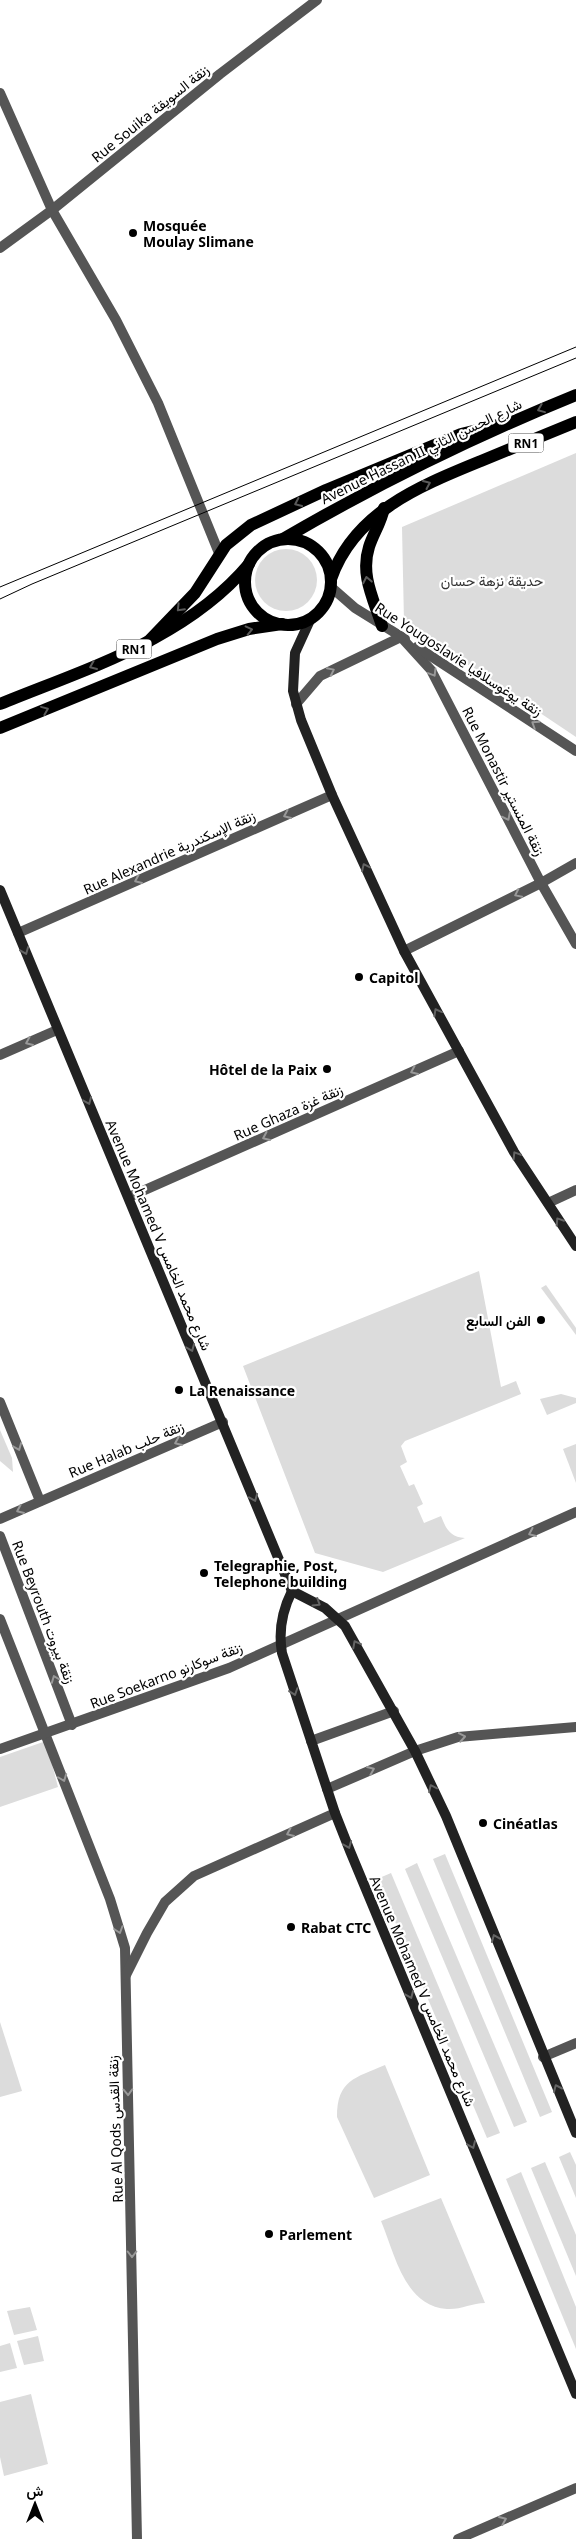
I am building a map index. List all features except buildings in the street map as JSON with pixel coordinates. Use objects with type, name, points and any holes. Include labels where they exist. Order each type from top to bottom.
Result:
[{"type":"main road","name":"Avenue Hassan II شارع الحسن الثاني","points":[[283,539],[349,500],[506,423],[576,395]]},
{"type":"main road","name":"RN1","points":[[0,728],[217,639],[249,630],[297,623],[311,618],[326,601],[338,560],[349,542],[384,508],[419,488],[576,422]]},
{"type":"main road","points":[[148,642],[195,593],[219,553],[251,525],[326,490],[472,429],[506,423]]},
{"type":"main road","points":[[382,626],[368,586],[365,568],[368,549],[380,525],[384,508]]},
{"type":"main road","points":[[283,539],[303,542],[319,553],[329,570],[331,583]]},
{"type":"main road","name":"RN1","points":[[0,704],[148,642],[180,624],[214,601],[260,550],[283,539]]},
{"type":"main road","points":[[249,564],[245,580],[249,598],[260,614],[282,624]]},
{"type":"main road","points":[[311,618],[299,641],[293,665],[296,704],[332,795],[404,951],[514,1152],[576,1246]]},
{"type":"main road","name":"Avenue Mohamed V شارع محمد الخامس","points":[[0,890],[292,1591],[282,1617],[281,1645],[287,1673],[335,1813],[576,2394]]},
{"type":"main road","points":[[292,1591],[309,1598],[339,1620],[352,1636],[415,1751],[446,1816],[543,2057],[576,2133]]},
{"type":"street","name":"Rue Souika زنقة السويقة","points":[[0,248],[52,210],[220,74],[317,0]]},
{"type":"street","points":[[0,94],[52,210],[116,320],[158,403],[219,553]]},
{"type":"street","name":"Rue Yougoslavie زنقة يوغوسلافيا","points":[[331,583],[355,608],[576,751]]},
{"type":"street","points":[[296,704],[320,676],[401,637]]},
{"type":"street","name":"Rue Monastir زنقة المنستير","points":[[401,637],[431,670],[541,883],[576,944]]},
{"type":"street","name":"Rue Alexandrie زنقة الإسكندرية","points":[[18,933],[332,795]]},
{"type":"street","points":[[404,951],[541,883],[576,863]]},
{"type":"street","points":[[0,1054],[57,1030]]},
{"type":"street","name":"Rue Ghaza زنقة غزة","points":[[129,1197],[459,1052]]},
{"type":"street","points":[[548,1203],[576,1190]]},
{"type":"street","points":[[0,1402],[40,1501],[0,1519]]},
{"type":"street","name":"Rue Halab زنقة حلب","points":[[40,1501],[223,1422]]},
{"type":"street","name":"Rue Soekarno زنقة سوكارنو","points":[[0,1749],[223,1670],[339,1620],[576,1512]]},
{"type":"street","name":"Rue Beyrouth زنقة بيروت","points":[[0,1536],[72,1725]]},
{"type":"street","points":[[0,1619],[37,1716],[45,1732]]},
{"type":"street","points":[[311,1741],[394,1711]]},
{"type":"street","points":[[327,1789],[415,1751],[458,1737],[576,1727]]},
{"type":"street","name":"Rue Al Qods زنقة القدس","points":[[45,1732],[110,1899],[125,1948],[137,2539]]},
{"type":"street","points":[[125,1979],[147,1933],[165,1902],[194,1876],[335,1813]]},
{"type":"street","points":[[543,2057],[576,2044]]},
{"type":"street","points":[[458,2539],[576,2488]]},
{"type":"green space","name":"حديقة نزهة حسان","points":[[576,453],[576,737],[404,622],[402,527]]},
{"type":"green space","points":[[286,549],[298,551],[308,558],[315,568],[317,580],[315,592],[308,602],[298,609],[286,611],[274,609],[264,602],[257,592],[255,580],[257,568],[264,558],[274,551]]},
{"type":"green space","points":[[479,1271],[501,1387],[516,1381],[521,1394],[405,1441],[401,1446],[407,1462],[400,1466],[409,1486],[414,1484],[423,1504],[417,1507],[424,1523],[441,1516],[449,1532],[465,1538],[383,1572],[315,1553],[243,1366]]},
{"type":"green space","points":[[546,1285],[576,1328],[576,1335],[541,1288]]},
{"type":"green space","points":[[561,1394],[576,1398],[576,1403],[547,1415],[540,1399]]},
{"type":"green space","points":[[0,1430],[12,1458],[13,1472],[0,1461]]},
{"type":"green space","points":[[576,1444],[576,1483],[563,1449]]},
{"type":"green space","points":[[46,1741],[58,1787],[0,1807],[0,1757]]},
{"type":"green space","points":[[445,1854],[552,2112],[540,2117],[433,1859]]},
{"type":"green space","points":[[417,1863],[527,2122],[514,2127],[405,1869]]},
{"type":"green space","points":[[391,1873],[500,2133],[487,2138],[377,1879]]},
{"type":"green space","points":[[0,2022],[22,2091],[0,2097]]},
{"type":"green space","points":[[385,2065],[430,2175],[374,2198],[337,2117],[340,2095],[344,2088],[357,2077]]},
{"type":"green space","points":[[570,2152],[576,2165],[576,2198],[559,2157]]},
{"type":"green space","points":[[545,2162],[576,2235],[576,2276],[531,2168]]},
{"type":"green space","points":[[521,2172],[576,2307],[576,2349],[506,2179]]},
{"type":"green space","points":[[441,2198],[485,2303],[452,2309],[432,2306],[411,2289],[397,2263],[381,2221]]},
{"type":"green space","points":[[30,2307],[37,2330],[14,2335],[7,2311]]},
{"type":"green space","points":[[38,2336],[44,2361],[24,2365],[17,2341]]},
{"type":"green space","points":[[10,2343],[17,2368],[0,2372],[0,2346]]},
{"type":"green space","points":[[31,2394],[48,2464],[4,2476],[0,2457],[0,2402]]},
{"type":"tram line","points":[[0,587],[576,347]]},
{"type":"tram line","points":[[0,599],[576,358]]},
{"type":"place","name":"Mosquée Moulay Slimane","points":[[133,233]]},
{"type":"place","name":"Capitol","points":[[359,977]]},
{"type":"place","name":"Hôtel de la Paix","points":[[327,1069]]},
{"type":"place","name":"الفن السابع","points":[[541,1320]]},
{"type":"place","name":"La Renaissance","points":[[179,1390]]},
{"type":"place","name":"Telegraphie, Post, Telephone building","points":[[204,1573]]},
{"type":"place","name":"Cinéatlas","points":[[483,1823]]},
{"type":"place","name":"Rabat CTC","points":[[291,1927]]},
{"type":"place","name":"Parlement","points":[[269,2234]]}]
